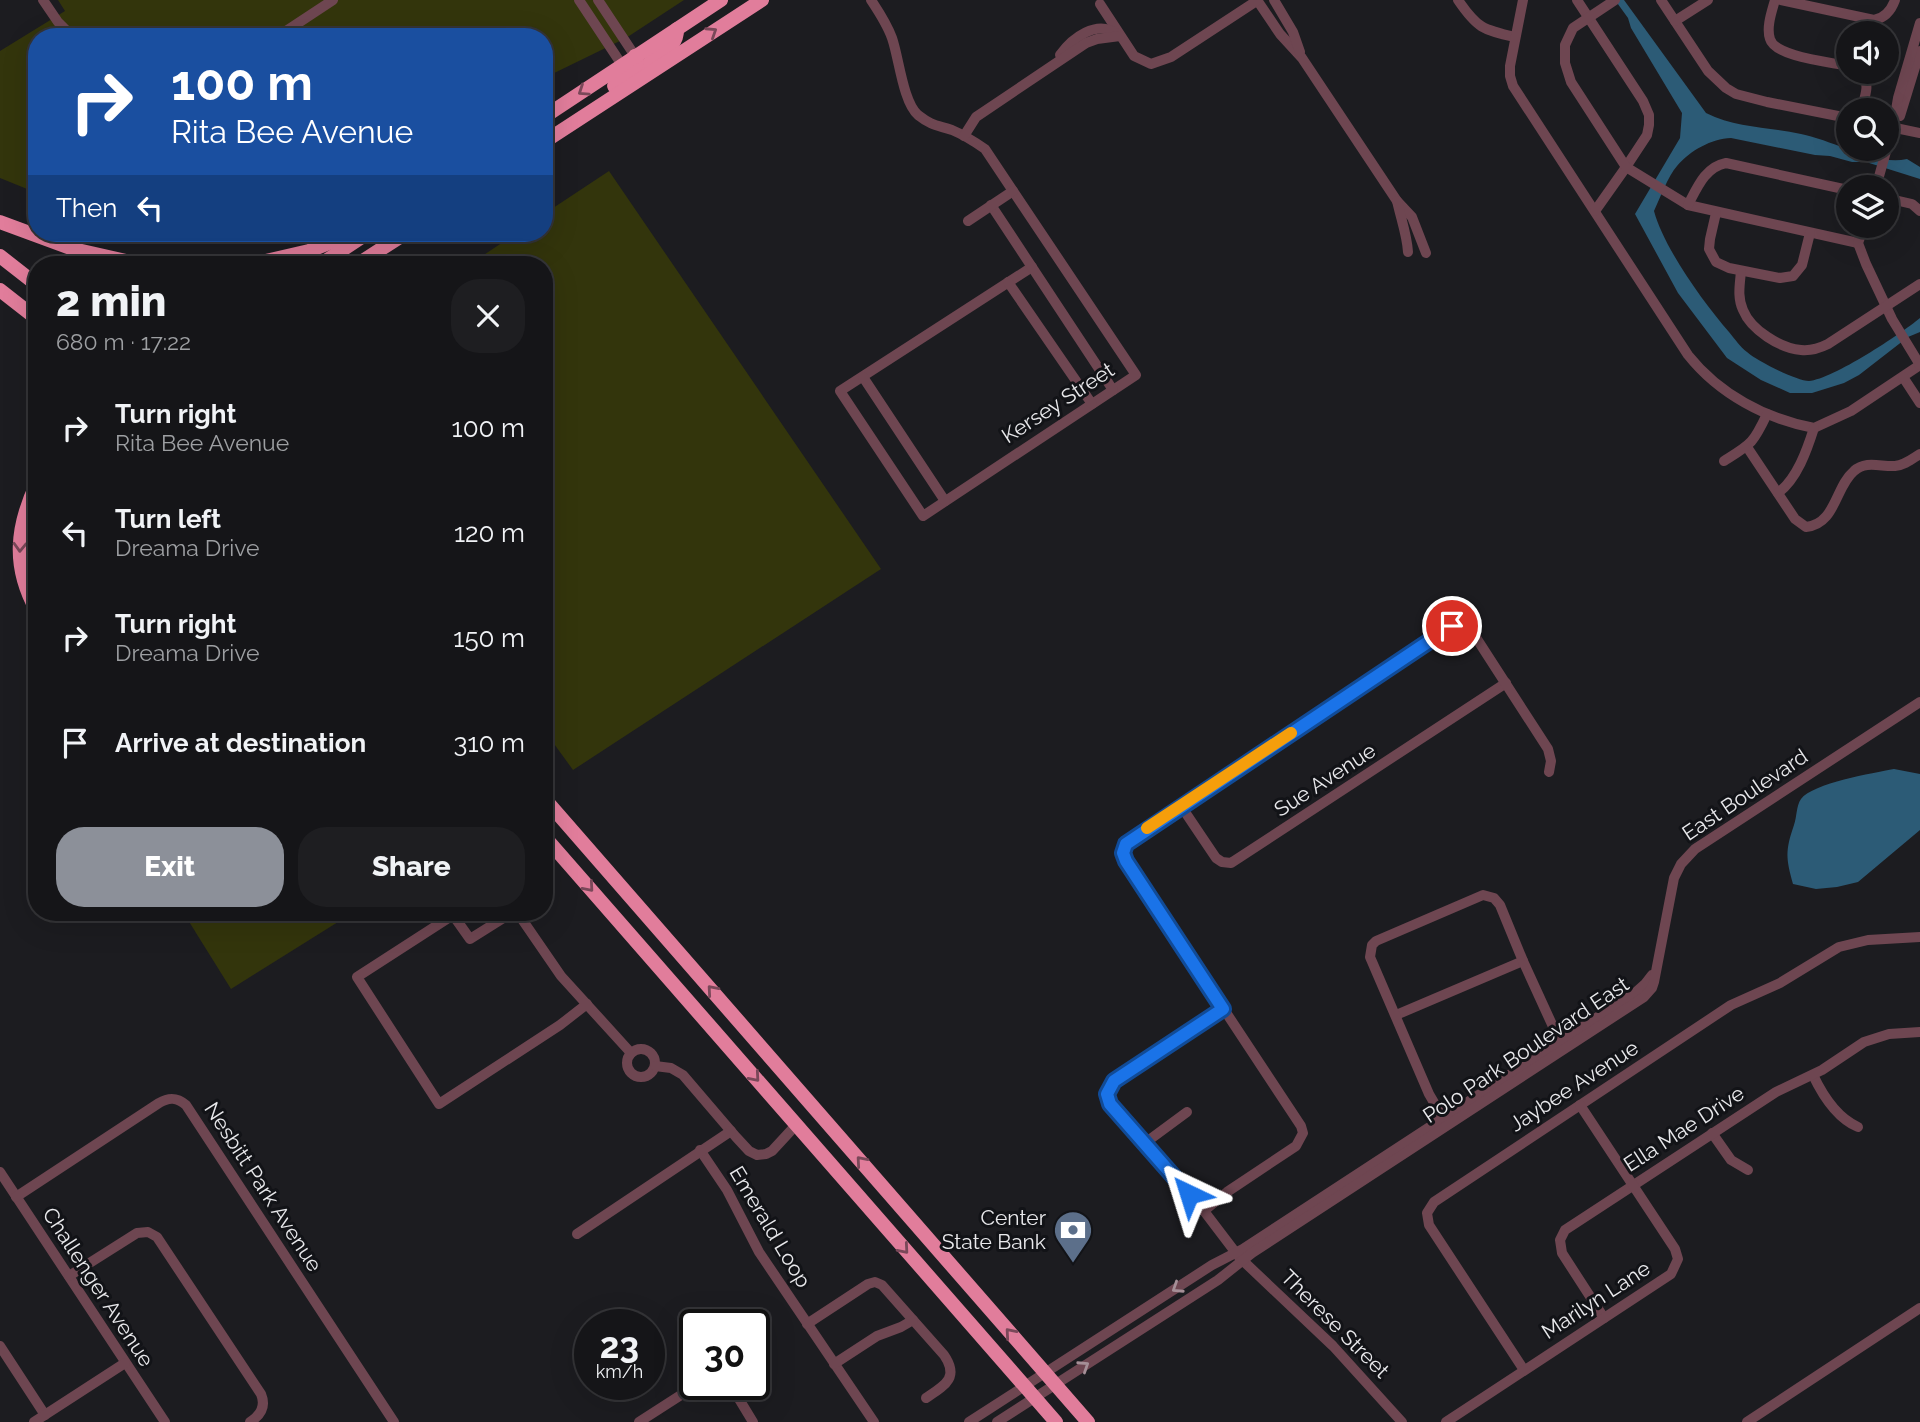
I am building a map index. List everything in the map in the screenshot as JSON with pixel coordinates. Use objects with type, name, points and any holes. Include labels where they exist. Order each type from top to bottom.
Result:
[{"type":"highway","points":[[553,111],[721,0]]},
{"type":"highway","points":[[553,136],[762,0]]},
{"type":"highway","points":[[637,82],[645,65],[674,44],[677,29]]},
{"type":"highway","points":[[593,110],[597,98],[634,69],[637,62],[635,56]]},
{"type":"highway","points":[[0,222],[28,232]]},
{"type":"highway","points":[[54,242],[104,256]]},
{"type":"highway","points":[[287,256],[332,242]]},
{"type":"highway","points":[[333,256],[354,242]]},
{"type":"highway","points":[[371,256],[393,242]]},
{"type":"highway","points":[[382,256],[398,242]]},
{"type":"highway","points":[[0,256],[28,279]]},
{"type":"highway","points":[[0,267],[28,281]]},
{"type":"highway","points":[[0,290],[28,312]]},
{"type":"highway","points":[[28,509],[23,523],[19,555],[28,592]]},
{"type":"highway","points":[[553,808],[1088,1422]]},
{"type":"highway","points":[[553,846],[1056,1422]]},
{"type":"street","points":[[43,0],[64,28]]},
{"type":"street","points":[[291,28],[333,0]]},
{"type":"street","points":[[579,0],[622,65]]},
{"type":"street","points":[[598,0],[635,56]]},
{"type":"street","name":"Kersey Street","points":[[871,0],[892,38],[907,96],[915,113],[935,126],[952,130],[985,149],[1136,375],[923,516],[840,391],[1032,267]]},
{"type":"street","points":[[1100,4],[1133,56],[1151,64],[1171,57],[1257,0],[1280,34],[1302,58],[1397,201],[1412,217],[1426,253]]},
{"type":"street","points":[[1273,0],[1293,32],[1302,58]]},
{"type":"street","points":[[1458,0],[1470,18],[1480,26],[1492,32],[1515,37]]},
{"type":"street","points":[[1523,0],[1509,71],[1513,86],[1693,361],[1723,389],[1767,414],[1814,428],[1842,416],[1920,365],[1885,306],[1858,243],[1860,238]]},
{"type":"street","points":[[1577,0],[1648,111],[1650,121],[1647,135],[1595,211]]},
{"type":"street","points":[[1661,0],[1708,71],[1726,88],[1736,94],[1836,115]]},
{"type":"street","points":[[1675,21],[1708,0]]},
{"type":"street","points":[[1775,0],[1770,42],[1776,48],[1791,54],[1836,63]]},
{"type":"street","points":[[1781,0],[1874,20],[1884,17],[1895,0]]},
{"type":"street","points":[[1614,1],[1576,25],[1568,36],[1565,49],[1566,72],[1626,167],[1688,205],[1858,243]]},
{"type":"street","points":[[1898,98],[1920,23]]},
{"type":"street","points":[[964,136],[976,117],[1086,43],[1120,36]]},
{"type":"street","points":[[1899,112],[1906,100],[1920,51]]},
{"type":"street","points":[[1899,129],[1920,134]]},
{"type":"street","points":[[1688,205],[1706,174],[1716,166],[1726,163],[1836,187]]},
{"type":"street","points":[[968,220],[1013,191]]},
{"type":"street","points":[[1397,201],[1408,252]]},
{"type":"street","points":[[1899,201],[1920,211]]},
{"type":"street","points":[[991,205],[1113,390]]},
{"type":"street","points":[[1717,213],[1710,239],[1711,254],[1719,265],[1741,271],[1780,278],[1793,276],[1802,265],[1810,233]]},
{"type":"street","points":[[1741,271],[1740,302],[1747,318],[1768,336],[1798,350],[1822,347],[1920,284]]},
{"type":"street","points":[[1009,282],[1092,404]]},
{"type":"street","points":[[863,377],[945,501]]},
{"type":"street","points":[[1903,377],[1920,403]]},
{"type":"street","points":[[1724,461],[1747,447],[1757,436],[1767,414]]},
{"type":"street","points":[[1778,493],[1793,476],[1814,428]]},
{"type":"street","points":[[1747,447],[1798,522],[1806,527],[1815,525],[1827,515],[1849,476],[1856,469],[1870,465],[1901,464],[1920,454]]},
{"type":"street","points":[[1204,1211],[1227,1192],[1296,1146],[1303,1133],[1301,1126],[1126,861],[1123,853],[1126,844],[1452,626],[1470,629],[1506,683],[1548,749],[1551,761],[1549,772]]},
{"type":"street","name":"Sue Avenue","points":[[1181,806],[1216,858],[1231,863],[1506,683]]},
{"type":"street","name":"East Boulevard","points":[[1657,966],[1674,878],[1688,855],[1920,702]]},
{"type":"street","points":[[1445,1122],[1429,1094],[1370,957],[1372,945],[1380,938],[1483,895],[1494,898],[1500,905],[1563,1045]]},
{"type":"street","points":[[444,921],[357,977],[439,1104],[560,1026],[587,1004]]},
{"type":"street","points":[[457,921],[470,939],[500,921]]},
{"type":"street","points":[[521,921],[561,976],[631,1053]]},
{"type":"street","name":"Jaybee Avenue","points":[[1524,1370],[1429,1225],[1427,1213],[1434,1202],[1731,1005],[1780,983],[1839,947],[1868,940],[1920,937]]},
{"type":"street","points":[[1396,1015],[1523,961]]},
{"type":"street","name":"Polo Park Boulevard East","points":[[969,1422],[1212,1265],[1252,1253],[1445,1122],[1563,1045],[1644,997],[1652,988],[1657,966]]},
{"type":"street","name":"Therese Street","points":[[1223,1009],[1114,1081],[1107,1094],[1110,1104],[1204,1211],[1239,1257],[1333,1346],[1402,1422]]},
{"type":"street","name":"Ella Mae Drive","points":[[1604,1318],[1562,1253],[1560,1240],[1565,1230],[1776,1091],[1812,1075],[1874,1038],[1920,1032]]},
{"type":"street","points":[[639,1049],[648,1050],[654,1057],[655,1066],[646,1076],[636,1077],[627,1066],[628,1056],[639,1049]]},
{"type":"street","points":[[655,1066],[671,1068],[683,1075],[749,1151],[757,1155],[772,1151],[796,1125]]},
{"type":"street","points":[[1812,1075],[1836,1111],[1844,1120],[1858,1127]]},
{"type":"street","name":"Nesbitt Park Avenue","points":[[16,1197],[159,1103],[169,1098],[180,1100],[186,1105],[394,1422]]},
{"type":"street","name":"Marilyn Lane","points":[[1446,1422],[1671,1274],[1678,1259],[1675,1249],[1580,1105]]},
{"type":"street","points":[[1145,1143],[1187,1112]]},
{"type":"street","points":[[577,1234],[731,1131]]},
{"type":"street","points":[[1712,1133],[1731,1160],[1748,1170]]},
{"type":"street","name":"Emerald Loop","points":[[701,1150],[727,1190],[760,1252],[874,1422]]},
{"type":"street","name":"Challenger Avenue","points":[[0,1172],[165,1422]]},
{"type":"street","points":[[69,1276],[137,1233],[148,1232],[157,1237],[261,1394],[262,1409],[250,1422]]},
{"type":"street","name":"Polo Park Boulevard East","points":[[997,1422],[1239,1257]]},
{"type":"street","points":[[807,1324],[868,1284],[875,1282],[882,1285],[944,1355],[950,1367],[948,1382],[926,1398]]},
{"type":"street","points":[[1747,1422],[1920,1308]]},
{"type":"street","points":[[834,1364],[877,1336],[913,1320]]},
{"type":"street","points":[[0,1346],[45,1415]]},
{"type":"street","points":[[34,1422],[125,1363]]},
{"type":"street","points":[[639,1422],[679,1396]]},
{"type":"street","points":[[740,1400],[753,1422]]},
{"type":"shaded area","points":[[58,0],[684,0],[626,38],[553,74],[553,28],[37,28],[65,11]]},
{"type":"shaded area","points":[[28,34],[28,189],[0,178],[0,51]]},
{"type":"shaded area","points":[[609,171],[881,569],[573,770],[553,742],[553,256],[482,256],[503,242],[553,242],[553,208]]},
{"type":"shaded area","points":[[189,921],[340,921],[231,989]]},
{"type":"water","points":[[1615,0],[1624,0],[1706,113],[1741,124],[1813,137],[1836,145],[1836,158],[1731,138],[1724,139],[1695,150],[1670,175],[1654,211],[1659,226],[1686,274],[1740,345],[1768,365],[1809,381],[1834,373],[1850,364],[1920,318],[1920,332],[1908,337],[1859,375],[1844,383],[1812,393],[1790,393],[1761,380],[1727,358],[1678,293],[1635,214],[1680,138],[1682,113],[1631,28],[1628,18]]},
{"type":"water","points":[[1907,159],[1920,167],[1920,179],[1866,162],[1848,161]]},
{"type":"water","points":[[1894,769],[1920,774],[1920,830],[1858,882],[1816,889],[1793,884],[1788,848],[1801,799],[1808,793],[1830,784]]},
{"type":"slow traffic","points":[[1147,828],[1291,733]]},
{"type":"place","name":"Center State Bank","points":[[1073,1264]]},
{"type":"route","points":[[1189,1194],[1110,1104],[1107,1094],[1114,1081],[1223,1009],[1126,861],[1123,853],[1126,844],[1452,626]]}]
